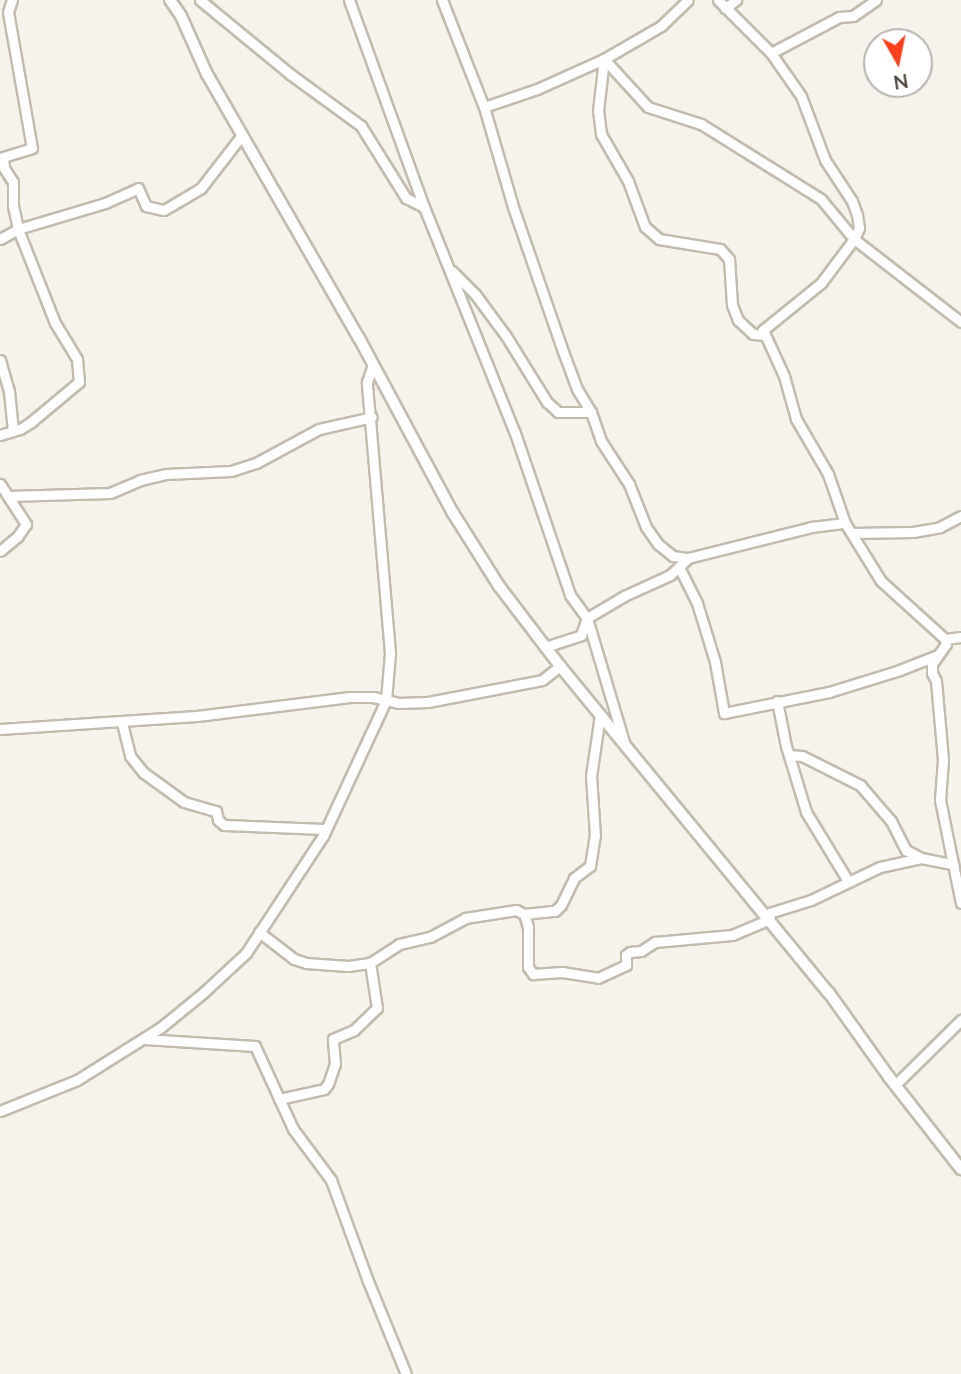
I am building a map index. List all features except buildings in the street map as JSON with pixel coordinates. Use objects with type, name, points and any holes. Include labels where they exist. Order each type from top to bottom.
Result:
[{"type":"street","points":[[0,435],[13,431],[52,407],[79,382],[77,359],[55,323],[18,229],[13,206],[13,182],[5,174],[3,157],[29,150],[32,142],[8,12],[12,0]]},
{"type":"street","points":[[170,0],[181,16],[207,74],[477,553],[545,647],[768,917],[860,1033],[895,1085],[961,1169]]},
{"type":"street","points":[[201,0],[290,74],[361,126],[406,198],[424,207]]},
{"type":"street","points":[[349,0],[424,207],[515,433],[569,595],[587,618],[624,744]]},
{"type":"street","points":[[442,0],[484,107],[513,207],[577,389],[591,412],[601,441],[629,484],[646,527],[658,544],[673,556],[688,558],[811,527],[845,523]]},
{"type":"street","points":[[484,107],[537,89],[604,59],[661,26],[688,0]]},
{"type":"street","points":[[718,0],[771,53],[801,96],[825,160],[852,201],[859,228],[854,239],[821,283],[763,330],[784,376],[796,419],[828,474],[845,523],[881,581],[945,639],[946,644],[932,664],[932,673],[936,681],[943,760],[940,800],[961,903]]},
{"type":"street","points":[[725,8],[736,0]]},
{"type":"street","points":[[771,53],[839,17],[853,16],[876,0]]},
{"type":"street","points":[[604,59],[648,107],[701,124],[821,198],[854,239],[961,322]]},
{"type":"street","points":[[604,59],[598,111],[601,134],[628,181],[645,227],[659,239],[720,249],[729,259],[732,270],[732,305],[738,320],[754,334],[765,335]]},
{"type":"street","points":[[0,239],[18,229],[105,203],[138,188],[146,206],[164,209],[201,188],[242,135]]},
{"type":"street","points":[[450,269],[475,294],[506,336],[547,402],[558,412],[591,412]]},
{"type":"street","points":[[0,360],[9,391],[13,431]]},
{"type":"street","points":[[0,1111],[77,1080],[143,1039],[204,992],[246,953],[325,829],[386,699],[390,653],[367,382],[373,365]]},
{"type":"street","points":[[8,496],[110,492],[140,480],[166,474],[231,471],[256,463],[319,429],[372,417]]},
{"type":"street","points":[[0,484],[26,524],[18,536],[0,551]]},
{"type":"street","points":[[852,533],[913,532],[940,527],[961,516]]},
{"type":"street","points":[[545,647],[582,635],[587,618],[624,596],[670,575],[688,558]]},
{"type":"street","points":[[679,567],[701,615],[715,662],[724,713],[829,692],[897,671],[939,654]]},
{"type":"street","points":[[945,639],[961,637]]},
{"type":"street","points":[[0,729],[53,724],[122,723],[349,697],[386,699],[398,703],[428,702],[542,680],[560,666]]},
{"type":"street","points":[[777,701],[806,812],[848,881]]},
{"type":"street","points":[[259,932],[294,959],[306,963],[348,966],[370,962],[399,944],[430,937],[466,918],[506,909],[524,914],[555,911],[561,905],[574,878],[590,866],[595,836],[591,776],[600,715]]},
{"type":"street","points":[[122,723],[130,756],[144,774],[184,802],[216,811],[218,820],[224,825],[325,829]]},
{"type":"street","points":[[789,755],[802,756],[860,785],[891,821],[906,850],[920,858],[953,864]]},
{"type":"street","points":[[524,914],[528,927],[528,967],[533,974],[562,972],[598,978],[626,965],[630,952],[641,951],[655,942],[732,935],[880,867],[920,858]]},
{"type":"street","points":[[279,1099],[324,1089],[328,1084],[335,1064],[332,1039],[354,1030],[377,1008],[370,962]]},
{"type":"street","points":[[895,1085],[961,1020]]},
{"type":"street","points":[[143,1039],[255,1045],[300,1138],[331,1180],[368,1282],[406,1374]]}]
